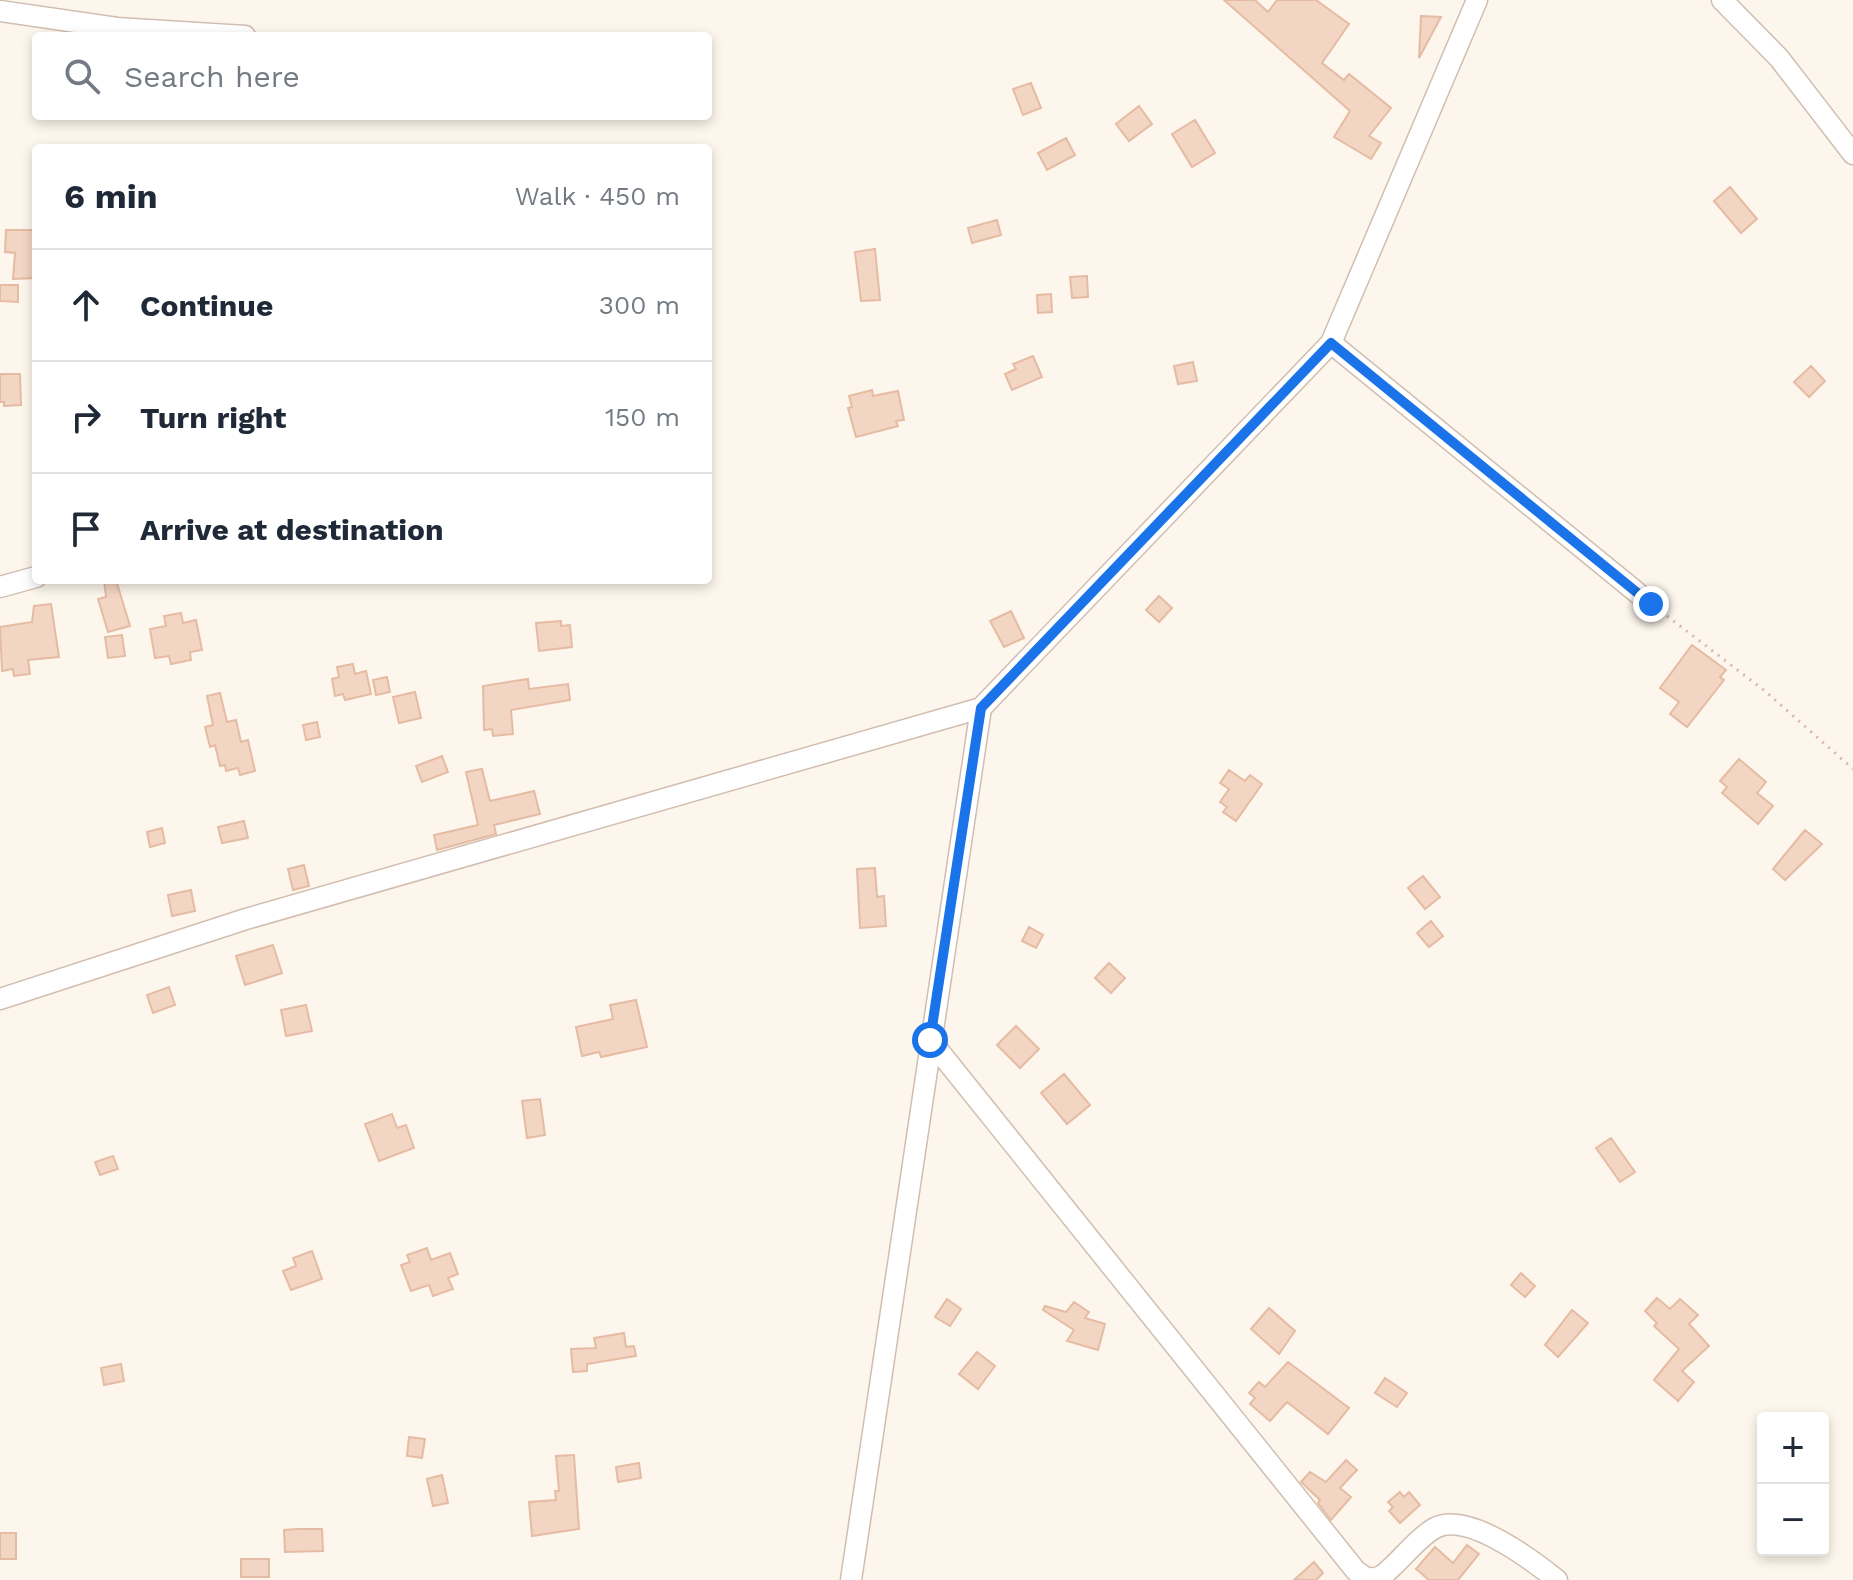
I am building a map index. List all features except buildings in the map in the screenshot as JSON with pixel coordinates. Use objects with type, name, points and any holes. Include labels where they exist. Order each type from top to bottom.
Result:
[{"type":"street","points":[[0,999],[246,919],[981,708],[1331,343],[1477,0]]},
{"type":"street","points":[[1722,0],[1779,58],[1853,154]]},
{"type":"street","points":[[0,11],[117,28],[181,32]]},
{"type":"street","points":[[1331,343],[1651,604]]},
{"type":"street","points":[[0,587],[32,578]]},
{"type":"street","points":[[851,1580],[981,708]]},
{"type":"street","points":[[930,1040],[1356,1571],[1366,1578],[1384,1576],[1432,1529],[1445,1524],[1478,1530],[1557,1580]]},
{"type":"path","points":[[1651,604],[1765,691],[1853,769]]},
{"type":"route","points":[[930,1040],[981,708],[1331,343],[1651,604]]}]
